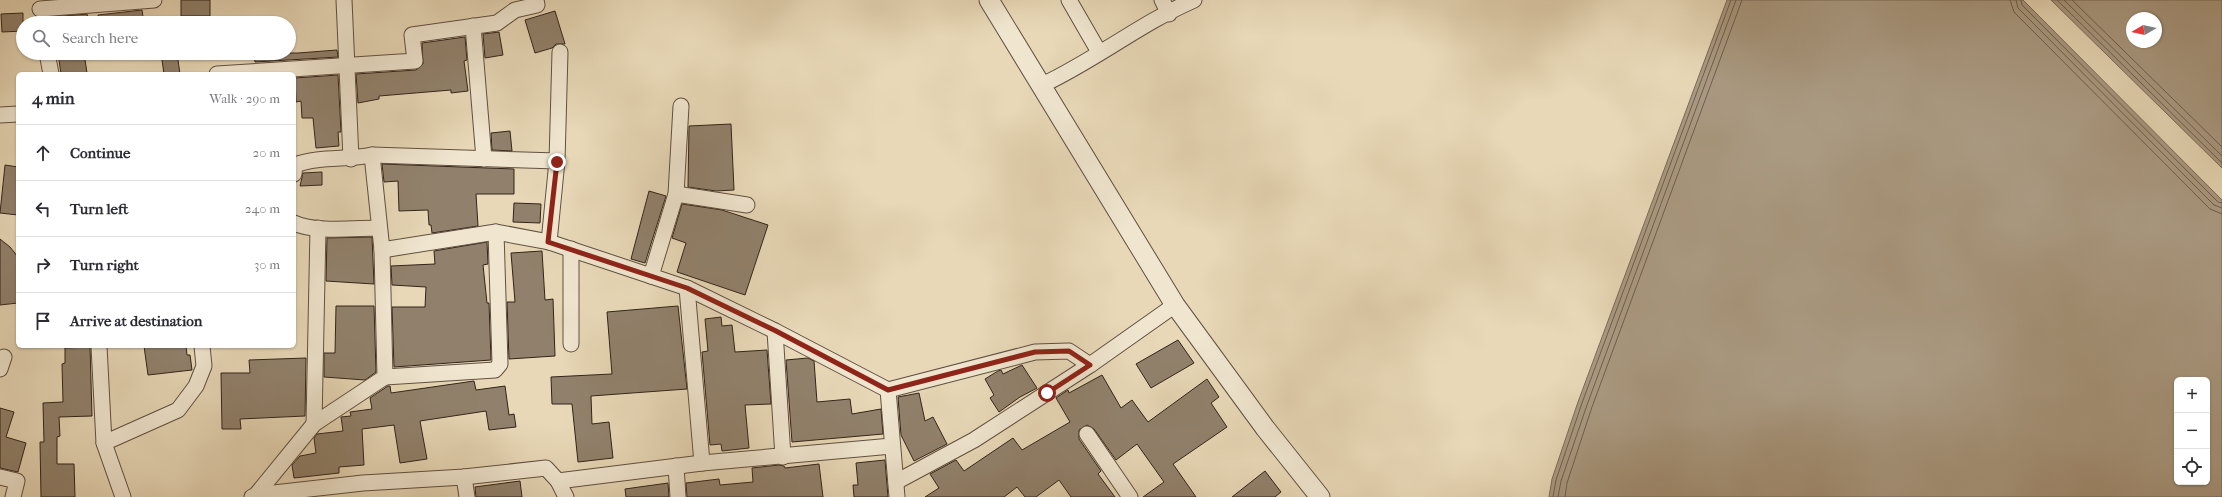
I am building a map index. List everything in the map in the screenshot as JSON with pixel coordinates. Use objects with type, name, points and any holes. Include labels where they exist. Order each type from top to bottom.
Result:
[{"type":"street","points":[[40,11],[154,0]]},
{"type":"street","points":[[344,0],[351,159]]},
{"type":"street","points":[[250,72],[415,61],[412,35],[497,23],[515,10],[537,5],[536,0]]},
{"type":"street","points":[[989,0],[1175,305],[1265,428],[1320,497]]},
{"type":"street","points":[[1068,0],[1095,56]]},
{"type":"street","points":[[1162,0],[1169,14]]},
{"type":"street","points":[[1042,85],[1065,74],[1194,0]]},
{"type":"street","points":[[473,26],[484,159]]},
{"type":"street","points":[[548,242],[557,162],[560,52]]},
{"type":"street","points":[[48,60],[51,72]]},
{"type":"street","points":[[651,276],[676,194],[681,106]]},
{"type":"street","points":[[0,115],[16,114]]},
{"type":"street","points":[[372,156],[382,250],[385,377]]},
{"type":"street","points":[[296,165],[307,160],[351,159],[372,156],[557,162]]},
{"type":"street","points":[[676,194],[747,206]]},
{"type":"street","points":[[296,224],[300,226],[318,228],[380,228]]},
{"type":"street","points":[[314,424],[318,228]]},
{"type":"street","points":[[382,250],[496,232],[548,242],[687,288],[776,331],[888,390],[1035,352],[1069,351],[1090,365]]},
{"type":"street","points":[[253,496],[314,424],[385,377],[495,370],[499,368],[496,232]]},
{"type":"street","points":[[571,249],[571,344]]},
{"type":"street","points":[[687,288],[702,463]]},
{"type":"street","points":[[888,390],[896,490],[1090,365],[1175,305]]},
{"type":"street","points":[[776,331],[784,457]]},
{"type":"street","points":[[99,348],[104,443],[123,497]]},
{"type":"street","points":[[104,443],[178,410],[196,386],[204,366],[202,348]]},
{"type":"street","points":[[1087,434],[1130,497]]},
{"type":"street","points":[[558,482],[702,463],[784,457],[892,446]]},
{"type":"street","points":[[676,466],[678,497]]},
{"type":"street","points":[[253,496],[364,490],[546,468],[558,482],[566,497]]},
{"type":"street","points":[[0,477],[17,481],[13,497]]},
{"type":"street","points":[[464,477],[467,497]]},
{"type":"water","points":[[1727,0],[2023,0],[2222,200],[2222,497],[1549,497],[1552,479],[1578,402]]},
{"type":"water","points":[[2051,0],[2222,0],[2222,168]]},
{"type":"building","points":[[181,0],[210,0],[210,16],[181,16]]},
{"type":"building","points":[[142,10],[143,16],[98,16]]},
{"type":"building","points":[[555,11],[565,44],[556,44],[552,48],[535,53],[525,20]]},
{"type":"building","points":[[23,13],[23,16],[16,16],[16,31],[2,32],[1,14]]},
{"type":"building","points":[[87,14],[87,16],[63,16]]},
{"type":"building","points":[[499,32],[503,55],[485,58],[483,34]]},
{"type":"building","points":[[465,37],[467,60],[464,61],[468,91],[451,93],[451,90],[379,96],[379,99],[358,103],[356,74],[416,70],[423,64],[422,43]]},
{"type":"building","points":[[337,50],[338,57],[296,60],[296,53]]},
{"type":"building","points":[[59,60],[85,60],[87,72],[61,72]]},
{"type":"building","points":[[162,60],[178,60],[180,72],[164,72]]},
{"type":"building","points":[[255,60],[288,60],[255,62]]},
{"type":"building","points":[[338,75],[341,132],[338,132],[339,146],[316,148],[313,118],[302,118],[301,101],[296,102],[296,78]]},
{"type":"building","points":[[731,124],[734,190],[716,191],[688,187],[689,126]]},
{"type":"building","points":[[510,131],[512,151],[492,150],[491,133]]},
{"type":"building","points":[[382,164],[514,169],[514,194],[476,194],[478,226],[432,233],[431,225],[429,225],[428,210],[399,211],[398,181],[384,182]]},
{"type":"building","points":[[5,165],[16,167],[16,215],[0,213]]},
{"type":"building","points":[[322,172],[322,185],[300,186],[303,173]]},
{"type":"building","points":[[649,191],[666,196],[645,263],[631,259]]},
{"type":"building","points":[[514,203],[541,204],[540,223],[513,222]]},
{"type":"building","points":[[682,204],[722,210],[768,225],[745,295],[677,272],[686,243],[672,238]]},
{"type":"building","points":[[372,237],[374,284],[326,281],[327,238]]},
{"type":"building","points":[[0,239],[10,247],[16,254],[16,303],[0,305]]},
{"type":"building","points":[[487,242],[488,264],[483,265],[487,303],[489,303],[491,360],[394,367],[392,307],[425,307],[426,287],[392,285],[391,266],[435,264],[434,251]]},
{"type":"building","points":[[542,251],[545,300],[553,299],[555,356],[509,359],[507,302],[515,302],[511,253]]},
{"type":"building","points":[[336,306],[374,306],[376,372],[365,380],[324,377],[324,353],[335,353]]},
{"type":"building","points":[[678,306],[687,389],[591,396],[592,424],[609,422],[613,458],[578,462],[572,404],[552,404],[551,377],[612,374],[607,312]]},
{"type":"building","points":[[721,317],[722,326],[732,325],[735,352],[767,350],[771,404],[745,405],[749,448],[722,451],[721,444],[710,445],[702,352],[708,351],[705,319]]},
{"type":"building","points":[[1178,340],[1194,363],[1151,388],[1136,364]]},
{"type":"building","points":[[65,348],[90,348],[92,416],[59,417],[60,436],[57,437],[57,464],[74,464],[75,497],[41,497],[40,442],[44,442],[43,403],[63,402],[62,364],[65,363]]},
{"type":"building","points":[[144,348],[186,348],[187,355],[190,355],[192,370],[148,375]]},
{"type":"building","points":[[306,358],[305,416],[240,419],[241,429],[222,429],[221,373],[250,373],[249,360]]},
{"type":"building","points":[[808,358],[814,361],[817,402],[850,399],[852,414],[881,409],[883,434],[792,442],[786,360]]},
{"type":"building","points":[[1022,365],[1037,388],[1020,397],[999,412],[990,398],[994,395],[985,379],[998,371],[1001,370],[1003,374]]},
{"type":"building","points":[[1102,375],[1121,408],[1132,400],[1148,422],[1207,379],[1219,397],[1211,403],[1227,427],[1173,464],[1196,497],[1143,497],[1164,482],[1137,444],[1116,460],[1094,429],[1087,425],[1079,430],[1079,439],[1101,471],[1098,474],[1115,497],[1071,497],[1059,480],[1036,497],[1025,497],[1017,487],[1004,497],[925,497],[939,488],[930,474],[956,460],[964,471],[1013,438],[1022,450],[1070,422],[1056,398],[1068,390],[1069,393]]},
{"type":"building","points":[[474,381],[476,390],[505,386],[509,415],[514,414],[516,427],[489,430],[486,411],[420,421],[427,459],[400,463],[394,425],[362,429],[364,465],[339,467],[339,473],[294,478],[292,465],[300,456],[316,453],[314,438],[317,434],[343,431],[341,417],[351,416],[350,412],[372,409],[370,398],[388,386],[390,386],[391,393]]},
{"type":"building","points":[[919,393],[925,421],[933,417],[947,444],[914,461],[901,435],[898,397]]},
{"type":"building","points":[[0,408],[14,412],[6,437],[26,443],[18,472],[0,468]]},
{"type":"building","points":[[885,460],[888,497],[854,497],[853,485],[858,485],[856,463]]},
{"type":"building","points":[[819,464],[823,497],[687,497],[686,483],[719,479],[720,485],[753,482],[752,468],[779,465],[784,466],[785,468]]},
{"type":"building","points":[[1265,471],[1281,492],[1275,497],[1232,497]]},
{"type":"building","points":[[520,481],[522,497],[476,497],[475,487]]},
{"type":"building","points":[[668,483],[669,497],[626,497],[625,489]]},
{"type":"route","points":[[557,162],[548,242],[687,288],[776,331],[888,390],[1035,352],[1069,351],[1090,365],[1047,393]]}]
